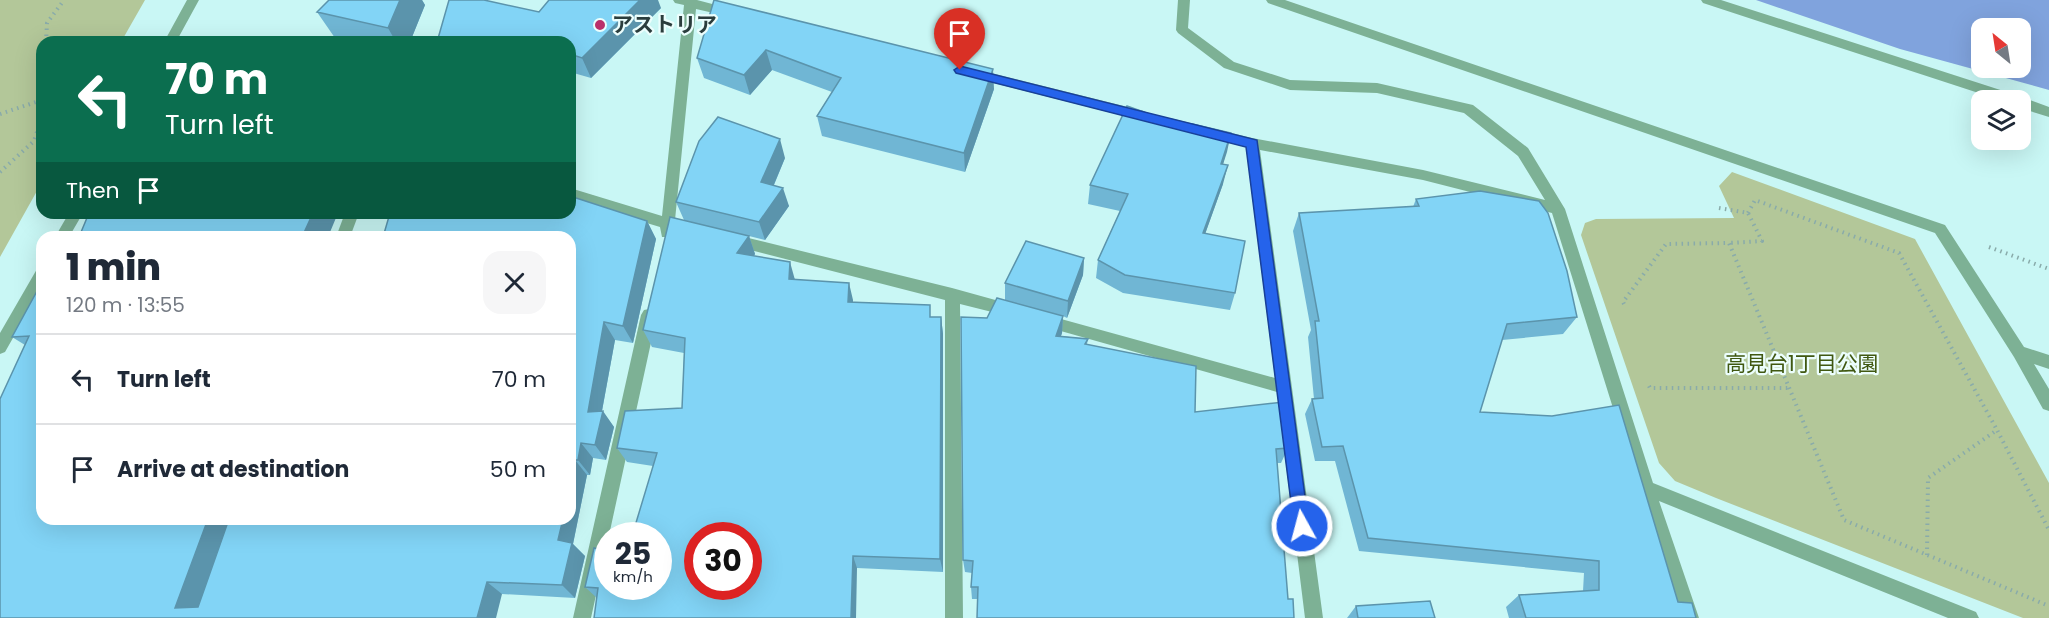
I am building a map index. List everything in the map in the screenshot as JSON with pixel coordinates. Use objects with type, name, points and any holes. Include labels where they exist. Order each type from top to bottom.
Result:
[{"type":"street","points":[[174,36],[193,0]]},
{"type":"street","points":[[1184,0],[1182,30],[1229,65],[1290,85],[1377,88],[1468,108],[1523,152],[1558,209],[1646,488],[1690,618]]},
{"type":"street","points":[[1272,0],[1940,229],[2019,352],[2049,404]]},
{"type":"street","points":[[1707,0],[1983,90]]},
{"type":"street","points":[[664,248],[669,225],[684,2],[748,17]]},
{"type":"street","points":[[966,72],[1252,143],[1423,175],[1558,209]]},
{"type":"street","points":[[2031,106],[2049,112]]},
{"type":"street","points":[[1252,143],[1314,618]]},
{"type":"street","points":[[576,196],[669,225],[952,294],[1283,387]]},
{"type":"street","points":[[2,341],[36,283]]},
{"type":"street","points":[[952,294],[954,618]]},
{"type":"street","points":[[582,618],[651,306]]},
{"type":"street","points":[[2019,352],[2049,362]]},
{"type":"street","points":[[1646,488],[1970,618]]},
{"type":"path","points":[[46,36],[47,23],[64,0]]},
{"type":"path","points":[[0,114],[36,102]]},
{"type":"path","points":[[0,172],[34,141],[36,135]]},
{"type":"path","points":[[1748,213],[1755,200],[1899,253],[1997,430],[2049,530]]},
{"type":"path","points":[[1719,208],[1748,213]]},
{"type":"path","points":[[1626,312],[1623,302],[1666,244],[1762,241],[1748,213]]},
{"type":"path","points":[[1940,229],[2049,269]]},
{"type":"path","points":[[1730,243],[1844,520],[2049,606]]},
{"type":"path","points":[[1646,377],[1650,388],[1790,388]]},
{"type":"path","points":[[1927,555],[1928,478],[1997,430]]},
{"type":"green space","points":[[0,0],[145,0],[124,36],[36,36],[36,193],[0,257]]},
{"type":"green space","name":"高見台1丁目公園","points":[[1732,172],[1915,239],[2049,483],[2049,618],[2023,618],[1716,498],[1675,481],[1659,463],[1581,235],[1585,223],[1596,219],[1734,218],[1719,186]]},
{"type":"water","points":[[1756,0],[2049,0],[2049,90],[2005,78],[2031,78],[2031,18],[1971,18],[1971,69],[1900,49]]},
{"type":"building","points":[[329,0],[400,0],[388,28],[317,12]]},
{"type":"building","points":[[449,0],[484,0],[539,12],[549,0],[640,0],[582,58],[576,56],[576,36],[439,36]]},
{"type":"building","points":[[714,0],[993,69],[964,153],[817,116],[841,78],[766,50],[744,75],[697,58]]},
{"type":"building","points":[[1127,106],[1191,129],[1192,124],[1231,133],[1221,164],[1228,165],[1203,233],[1245,241],[1235,293],[1125,275],[1098,260],[1128,194],[1090,185]]},
{"type":"building","points":[[718,117],[780,139],[761,182],[783,188],[759,222],[676,202],[699,141]]},
{"type":"building","points":[[1480,191],[1539,201],[1548,213],[1567,271],[1577,317],[1507,324],[1480,412],[1552,416],[1619,405],[1678,602],[1692,603],[1696,618],[1526,618],[1519,595],[1599,590],[1599,561],[1368,538],[1343,446],[1322,447],[1312,399],[1323,398],[1315,321],[1319,321],[1299,213],[1419,206],[1416,199]]},
{"type":"building","points":[[576,198],[647,221],[623,326],[604,322],[588,412],[603,411],[595,445],[581,443],[578,460],[576,460],[576,231],[385,231],[388,219],[576,219]]},
{"type":"building","points":[[670,217],[749,236],[737,253],[790,262],[789,279],[849,283],[848,302],[930,305],[930,317],[941,317],[940,559],[853,556],[851,618],[594,618],[596,600],[672,600],[672,522],[636,522],[657,453],[617,448],[625,411],[682,408],[685,338],[643,330]]},
{"type":"building","points":[[86,219],[310,219],[305,231],[82,231]]},
{"type":"building","points":[[1026,241],[1084,258],[1068,301],[1005,283]]},
{"type":"building","points":[[36,293],[36,525],[206,525],[175,608],[198,607],[227,525],[562,525],[558,540],[572,543],[562,585],[487,582],[477,618],[0,618],[0,399],[29,336],[12,337]]},
{"type":"building","points":[[997,298],[1063,316],[1056,336],[1088,339],[1085,344],[1196,366],[1195,412],[1284,402],[1288,448],[1276,449],[1288,599],[1293,599],[1294,618],[977,618],[978,587],[971,587],[973,561],[963,560],[961,317],[987,318]]},
{"type":"building","points":[[594,548],[594,588],[585,587]]},
{"type":"building","points":[[1430,601],[1435,618],[1358,618],[1356,606]]},
{"type":"place","name":"アストリア","points":[[600,25]]},
{"type":"route","points":[[960,70],[1252,143],[1302,526]]}]
